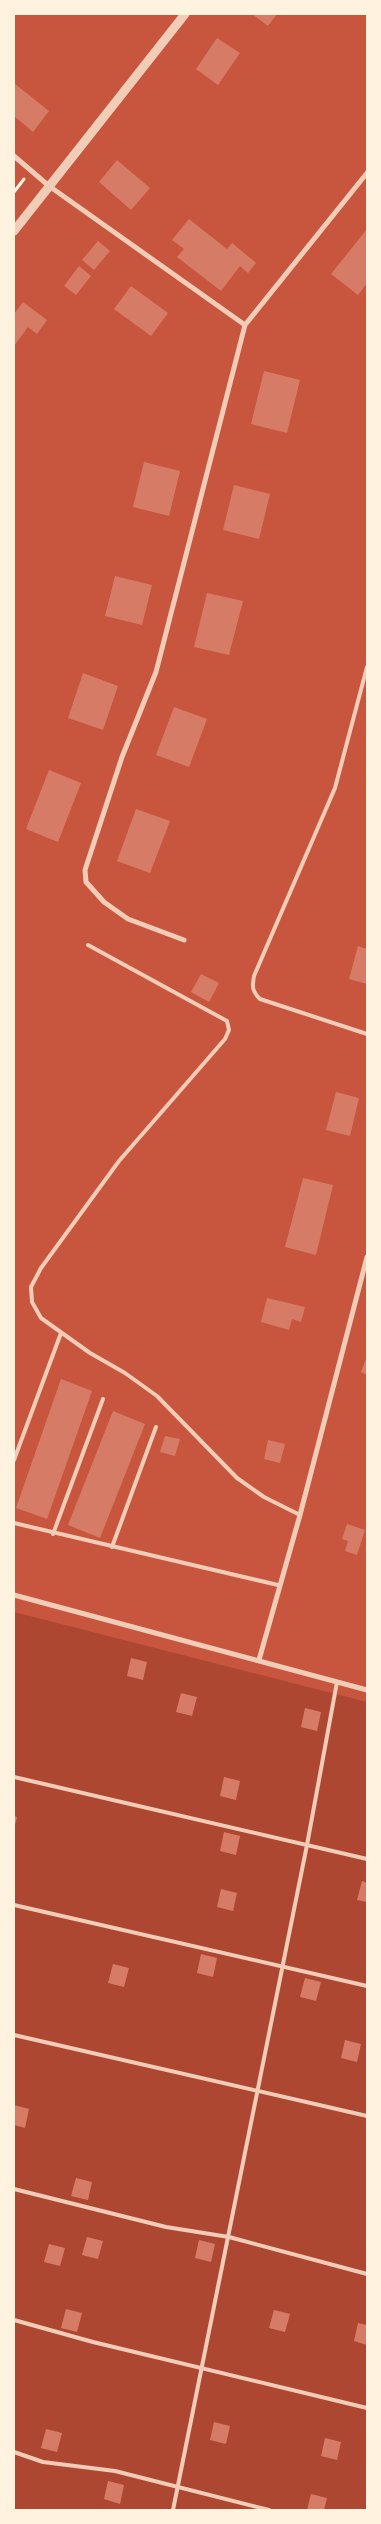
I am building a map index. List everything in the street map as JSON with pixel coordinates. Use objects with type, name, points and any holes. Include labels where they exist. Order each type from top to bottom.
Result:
[{"type":"street","points":[[14,231],[185,14]]},
{"type":"street","points":[[14,156],[49,186],[245,325]]},
{"type":"street","points":[[184,940],[128,919],[104,902],[86,882],[85,870],[122,757],[156,672],[245,325],[367,173]]},
{"type":"street","points":[[258,1660],[278,1585],[300,1515],[367,1257]]},
{"type":"street","points":[[14,1595],[367,1690]]},
{"type":"lane","points":[[367,668],[335,788],[254,976],[252,987],[260,999],[367,1034]]},
{"type":"lane","points":[[88,945],[227,1021],[229,1030],[225,1039],[119,1161],[41,1268],[31,1287],[32,1302],[41,1318],[61,1333],[158,1396],[238,1478],[264,1497],[300,1515]]},
{"type":"lane","points":[[14,1460],[61,1333]]},
{"type":"lane","points":[[53,1534],[103,1399]]},
{"type":"lane","points":[[112,1547],[156,1427]]},
{"type":"lane","points":[[14,1523],[53,1534],[278,1585]]},
{"type":"lane","points":[[173,2510],[200,2368],[229,2237],[307,1845],[337,1682]]},
{"type":"lane","points":[[14,1777],[367,1859]]},
{"type":"lane","points":[[14,1905],[283,1965],[367,1986]]},
{"type":"lane","points":[[14,2035],[367,2116]]},
{"type":"lane","points":[[14,2189],[166,2227],[229,2237],[367,2274]]},
{"type":"lane","points":[[14,2320],[200,2368],[367,2408]]},
{"type":"lane","points":[[14,2452],[43,2462],[115,2471],[269,2510]]},
{"type":"shaded area","points":[[14,1612],[367,1702],[367,2510],[14,2510]]},
{"type":"building","points":[[252,14],[277,14],[268,26]]},
{"type":"building","points":[[217,38],[240,53],[218,85],[196,69]]},
{"type":"building","points":[[15,84],[49,111],[33,132],[14,116]]},
{"type":"building","points":[[117,160],[150,188],[131,210],[99,182]]},
{"type":"building","points":[[189,219],[227,249],[232,243],[256,263],[248,273],[240,266],[221,291],[177,257],[184,249],[172,240]]},
{"type":"building","points":[[367,229],[367,283],[358,295],[331,274]]},
{"type":"building","points":[[98,241],[110,251],[94,270],[82,260]]},
{"type":"building","points":[[79,266],[91,276],[76,295],[64,286]]},
{"type":"building","points":[[131,286],[168,313],[151,336],[114,309]]},
{"type":"building","points":[[23,302],[47,320],[37,334],[28,327],[14,346],[14,314]]},
{"type":"building","points":[[264,371],[300,380],[287,433],[251,424]]},
{"type":"building","points":[[144,462],[180,471],[169,516],[133,507]]},
{"type":"building","points":[[234,485],[270,494],[259,539],[223,530]]},
{"type":"building","points":[[115,576],[152,585],[142,625],[105,616]]},
{"type":"building","points":[[207,593],[243,601],[229,655],[194,647]]},
{"type":"building","points":[[83,673],[118,686],[103,730],[68,718]]},
{"type":"building","points":[[174,707],[207,719],[189,767],[156,755]]},
{"type":"building","points":[[49,770],[81,783],[58,842],[26,829]]},
{"type":"building","points":[[136,809],[170,821],[150,873],[117,861]]},
{"type":"building","points":[[358,946],[367,949],[367,984],[349,979]]},
{"type":"building","points":[[201,974],[219,983],[209,1002],[191,992]]},
{"type":"building","points":[[336,1092],[359,1098],[350,1136],[326,1130]]},
{"type":"building","points":[[303,1178],[333,1185],[316,1255],[285,1247]]},
{"type":"building","points":[[267,1298],[305,1307],[301,1322],[292,1319],[289,1330],[261,1322]]},
{"type":"building","points":[[367,1356],[367,1375],[361,1372]]},
{"type":"building","points":[[61,1379],[92,1391],[47,1519],[16,1508]]},
{"type":"building","points":[[113,1411],[145,1424],[100,1538],[68,1525]]},
{"type":"building","points":[[165,1436],[180,1439],[175,1456],[160,1452]]},
{"type":"building","points":[[268,1440],[285,1444],[280,1463],[264,1459]]},
{"type":"building","points":[[347,1524],[365,1530],[357,1555],[345,1551],[348,1541],[342,1539]]},
{"type":"building","points":[[131,1658],[147,1662],[143,1680],[127,1676]]},
{"type":"building","points":[[181,1693],[197,1697],[192,1716],[176,1712]]},
{"type":"building","points":[[305,1708],[321,1712],[317,1731],[301,1727]]},
{"type":"building","points":[[224,1777],[240,1781],[236,1800],[220,1796]]},
{"type":"building","points":[[14,1816],[17,1817],[14,1829]]},
{"type":"building","points":[[224,1832],[240,1836],[236,1855],[220,1851]]},
{"type":"building","points":[[362,1881],[367,1883],[367,1902],[357,1900]]},
{"type":"building","points":[[221,1889],[237,1893],[233,1911],[217,1907]]},
{"type":"building","points":[[201,1954],[217,1958],[213,1977],[197,1973]]},
{"type":"building","points":[[113,1964],[129,1968],[124,1987],[108,1983]]},
{"type":"building","points":[[305,1978],[321,1982],[316,2001],[300,1997]]},
{"type":"building","points":[[345,2040],[361,2044],[357,2062],[341,2058]]},
{"type":"building","points":[[14,2105],[29,2109],[25,2128],[14,2125]]},
{"type":"building","points":[[76,2178],[92,2182],[88,2200],[71,2196]]},
{"type":"building","points":[[87,2237],[103,2241],[98,2259],[82,2255]]},
{"type":"building","points":[[199,2240],[215,2244],[211,2262],[195,2258]]},
{"type":"building","points":[[49,2244],[65,2248],[60,2266],[44,2262]]},
{"type":"building","points":[[66,2309],[82,2313],[77,2332],[61,2328]]},
{"type":"building","points":[[274,2310],[290,2314],[285,2332],[269,2328]]},
{"type":"building","points":[[358,2323],[367,2325],[367,2345],[354,2341]]},
{"type":"building","points":[[214,2422],[230,2426],[226,2444],[210,2440]]},
{"type":"building","points":[[46,2429],[62,2433],[57,2452],[41,2448]]},
{"type":"building","points":[[325,2438],[341,2442],[337,2460],[321,2456]]},
{"type":"building","points":[[108,2481],[124,2485],[120,2504],[104,2499]]},
{"type":"building","points":[[311,2494],[327,2498],[324,2510],[307,2510]]}]
